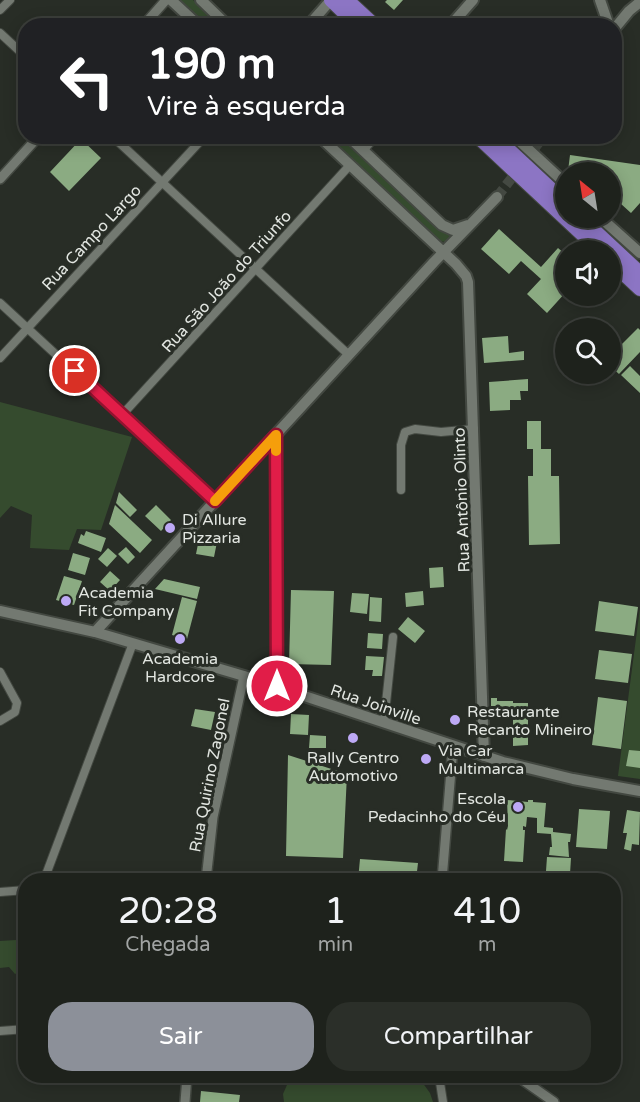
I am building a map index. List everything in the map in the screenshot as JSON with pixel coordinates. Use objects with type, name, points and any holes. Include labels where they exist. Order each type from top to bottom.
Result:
[{"type":"highway","points":[[331,0],[350,18]]},
{"type":"highway","points":[[347,0],[367,18]]},
{"type":"highway","points":[[486,144],[588,240]]},
{"type":"highway","points":[[503,144],[555,193]]},
{"type":"highway","points":[[592,228],[640,273]]},
{"type":"highway","points":[[621,271],[640,289]]},
{"type":"main road","points":[[171,0],[190,18]]},
{"type":"main road","points":[[201,0],[220,18]]},
{"type":"main road","points":[[315,18],[331,0]]},
{"type":"main road","points":[[457,18],[473,0]]},
{"type":"main road","points":[[600,0],[606,18]]},
{"type":"main road","points":[[622,20],[640,2]]},
{"type":"main road","name":"Rua Antônio Olinto","points":[[328,144],[444,252],[462,270],[468,282],[484,756]]},
{"type":"main road","points":[[356,144],[442,225],[453,230],[460,229],[474,221]]},
{"type":"main road","points":[[523,144],[555,174]]},
{"type":"main road","points":[[95,632],[497,197]]},
{"type":"main road","points":[[612,228],[640,254]]},
{"type":"main road","name":"Rua Joinville","points":[[0,611],[95,632],[244,676],[484,756],[563,777],[640,791]]},
{"type":"street","points":[[0,10],[10,0]]},
{"type":"street","points":[[150,18],[166,0]]},
{"type":"street","points":[[0,33],[18,50]]},
{"type":"street","points":[[0,179],[32,144]]},
{"type":"street","points":[[121,144],[349,356]]},
{"type":"street","name":"Rua Campo Largo","points":[[0,358],[198,144]]},
{"type":"street","points":[[363,151],[369,144]]},
{"type":"street","name":"Rua São João do Triunfo","points":[[122,415],[350,165]]},
{"type":"street","points":[[0,303],[215,501]]},
{"type":"street","points":[[401,490],[401,445],[405,432],[415,429],[441,432],[474,429]]},
{"type":"street","points":[[276,435],[277,686]]},
{"type":"street","points":[[384,722],[393,637]]},
{"type":"street","points":[[47,873],[133,643]]},
{"type":"street","points":[[0,672],[17,703],[15,712],[0,721]]},
{"type":"street","name":"Rua Quirino Zagonel","points":[[207,873],[213,817],[244,676]]},
{"type":"street","points":[[443,873],[453,746]]},
{"type":"street","points":[[0,892],[18,891]]},
{"type":"street","points":[[0,1031],[18,1030]]},
{"type":"street","points":[[185,1102],[186,1083]]},
{"type":"street","points":[[440,1083],[443,1102]]},
{"type":"street","points":[[527,1083],[554,1102]]},
{"type":"green space","points":[[175,0],[193,0],[213,18],[195,18]]},
{"type":"green space","points":[[333,144],[348,144],[441,230],[457,235],[446,242],[438,241]]},
{"type":"green space","points":[[0,402],[132,437],[101,530],[77,529],[69,550],[30,548],[32,515],[11,506],[0,518]]},
{"type":"green space","points":[[640,608],[640,779],[618,776]]},
{"type":"green space","points":[[18,939],[18,972],[15,974],[9,967],[0,968],[0,941]]},
{"type":"green space","points":[[288,1083],[423,1083],[433,1102],[284,1102],[283,1094]]},
{"type":"building","points":[[403,0],[394,10],[385,2]]},
{"type":"building","points":[[76,144],[86,144],[101,158],[69,191],[50,172]]},
{"type":"building","points":[[570,155],[619,162],[569,162]]},
{"type":"building","points":[[621,162],[640,165],[640,203],[631,213],[621,204]]},
{"type":"building","points":[[499,229],[541,267],[555,251],[555,304],[547,313],[527,294],[541,279],[521,261],[509,274],[481,249]]},
{"type":"building","points":[[638,328],[640,330],[640,352],[621,372],[621,345]]},
{"type":"building","points":[[508,336],[509,353],[524,351],[524,360],[484,363],[482,338]]},
{"type":"building","points":[[630,366],[640,376],[640,393],[621,375]]},
{"type":"building","points":[[528,379],[528,391],[520,391],[521,400],[510,400],[510,410],[490,411],[489,382]]},
{"type":"building","points":[[527,421],[541,421],[541,449],[551,449],[551,476],[559,476],[560,544],[529,545],[528,476],[533,476],[533,449],[527,449]]},
{"type":"building","points":[[119,492],[137,510],[130,517],[116,503]]},
{"type":"building","points":[[115,505],[152,540],[140,553],[109,524]]},
{"type":"building","points":[[156,505],[171,520],[161,531],[145,516]]},
{"type":"building","points":[[86,531],[106,538],[101,552],[78,543],[81,534],[84,536]]},
{"type":"building","points":[[199,539],[217,542],[214,557],[196,554]]},
{"type":"building","points":[[126,547],[135,557],[128,564],[118,554]]},
{"type":"building","points":[[108,548],[117,556],[107,567],[98,559]]},
{"type":"building","points":[[73,553],[90,558],[85,575],[68,570]]},
{"type":"building","points":[[443,567],[444,587],[430,588],[429,568]]},
{"type":"building","points":[[110,571],[120,580],[110,591],[100,582]]},
{"type":"building","points":[[64,576],[82,581],[74,605],[56,600]]},
{"type":"building","points":[[164,579],[200,587],[197,599],[155,589]]},
{"type":"building","points":[[291,590],[334,591],[331,665],[289,664]]},
{"type":"building","points":[[423,591],[424,605],[406,607],[405,593]]},
{"type":"building","points":[[352,593],[369,594],[367,614],[350,612]]},
{"type":"building","points":[[182,597],[197,601],[187,639],[172,635]]},
{"type":"building","points":[[370,597],[382,598],[381,622],[369,621]]},
{"type":"building","points":[[599,601],[638,607],[634,636],[595,631]]},
{"type":"building","points":[[408,617],[425,631],[415,643],[398,629]]},
{"type":"building","points":[[368,633],[383,634],[382,649],[367,648]]},
{"type":"building","points":[[599,650],[632,654],[628,683],[595,679]]},
{"type":"building","points":[[366,656],[384,657],[382,676],[372,676],[373,670],[365,670]]},
{"type":"building","points":[[598,697],[627,701],[621,749],[592,745]]},
{"type":"building","points":[[491,698],[497,698],[497,701],[528,703],[528,745],[513,746],[513,717],[497,718],[496,706],[491,706]]},
{"type":"building","points":[[195,709],[215,712],[211,730],[191,726]]},
{"type":"building","points":[[291,714],[309,715],[308,735],[290,734]]},
{"type":"building","points":[[310,735],[326,736],[326,748],[309,748]]},
{"type":"building","points":[[629,750],[640,751],[640,768],[626,766]]},
{"type":"building","points":[[288,755],[347,774],[343,858],[286,856]]},
{"type":"building","points":[[507,800],[528,802],[528,800],[533,800],[533,802],[546,803],[544,827],[553,828],[553,832],[571,834],[570,842],[568,842],[569,857],[549,855],[550,847],[552,847],[551,834],[537,833],[537,818],[527,817],[526,827],[523,826],[525,830],[523,862],[504,861],[508,826]]},
{"type":"building","points":[[579,809],[610,811],[607,849],[576,847]]},
{"type":"building","points":[[627,810],[640,812],[639,845],[632,844],[631,851],[624,849],[627,833],[623,833]]},
{"type":"building","points":[[547,857],[571,858],[570,873],[546,871]]},
{"type":"building","points":[[360,859],[418,863],[417,873],[359,873]]},
{"type":"building","points":[[492,871],[522,873],[492,873]]},
{"type":"building","points":[[201,1091],[240,1095],[239,1102],[200,1102]]},
{"type":"tunnel","points":[[497,197],[538,144]]},
{"type":"slow traffic","points":[[215,501],[276,435],[276,451]]},
{"type":"place","name":"Di Allure Pizzaria","points":[[170,528]]},
{"type":"place","name":"Academia Fit Company","points":[[66,601]]},
{"type":"place","name":"Academia Hardcore","points":[[180,639]]},
{"type":"place","name":"Restaurante Recanto Mineiro","points":[[455,720]]},
{"type":"place","name":"Rally Centro Automotivo","points":[[353,738]]},
{"type":"place","name":"Via Car Multimarca","points":[[426,759]]},
{"type":"place","name":"Escola Pedacinho do Céu","points":[[518,807]]},
{"type":"route","points":[[75,371],[215,501],[276,435],[277,686]]}]
